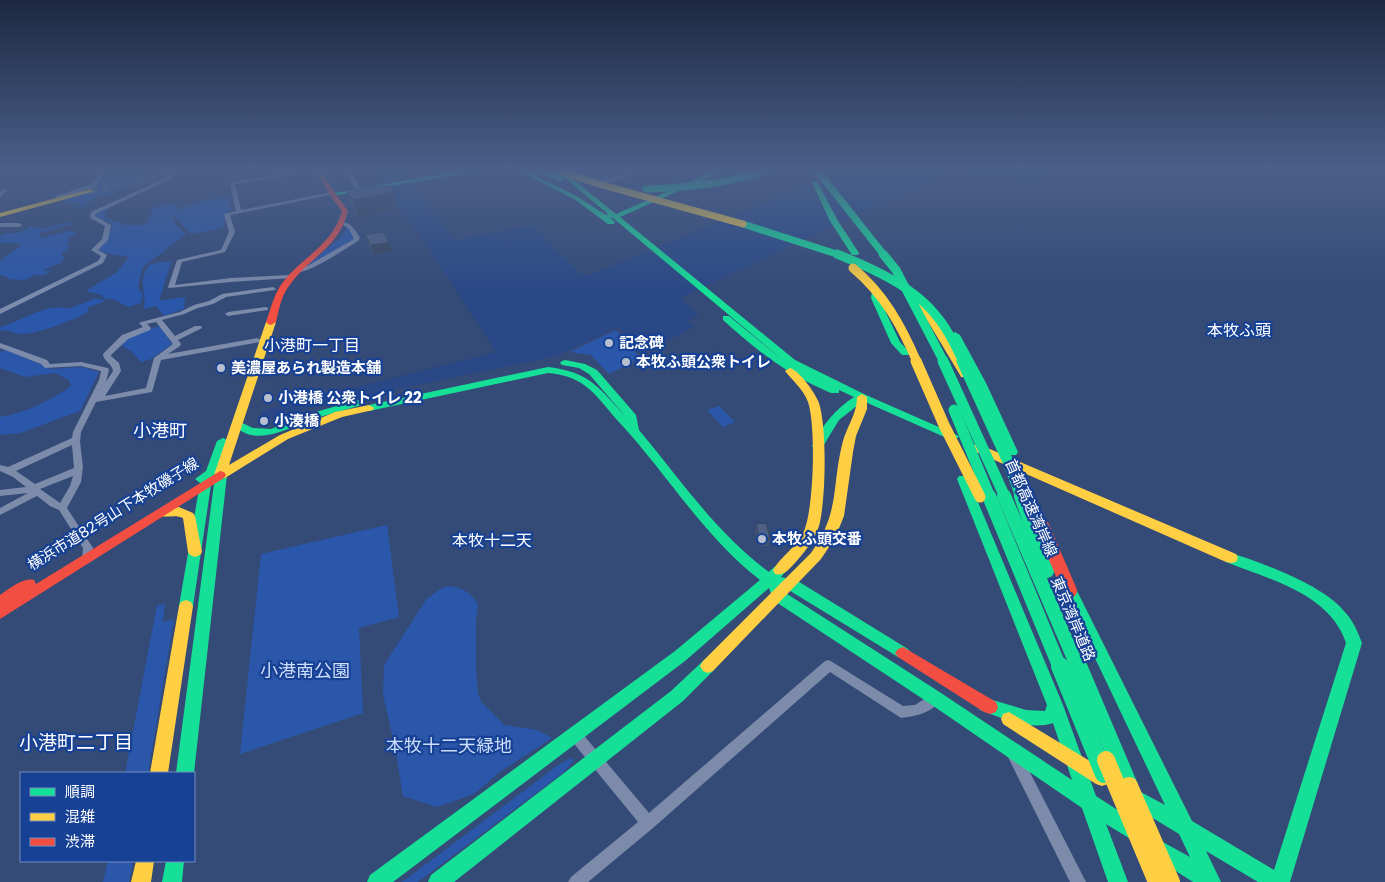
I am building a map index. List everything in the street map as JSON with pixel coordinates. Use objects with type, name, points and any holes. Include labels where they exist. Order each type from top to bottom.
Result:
[{"type":"main road","points":[[0,215],[18,210]]},
{"type":"main road","name":"横浜市道82号山下本牧磯子線","points":[[0,602],[160,514],[205,485],[219,470],[238,424],[283,287],[289,276],[329,234],[336,218],[335,210]]},
{"type":"main road","points":[[344,210],[344,223]]},
{"type":"main road","points":[[601,210],[611,215],[623,210]]},
{"type":"main road","points":[[377,882],[576,736],[680,656],[770,580],[801,548],[813,525],[816,510],[817,448],[814,405],[805,387],[790,371],[770,356],[702,293],[606,210]]},
{"type":"main road","points":[[611,215],[622,210]]},
{"type":"main road","points":[[691,210],[798,244],[849,266],[873,283],[888,301],[895,314],[955,449],[1029,590]]},
{"type":"main road","points":[[705,210],[838,254],[895,280],[923,301],[938,317],[951,338],[1005,454],[1062,615]]},
{"type":"main road","points":[[829,210],[867,272],[963,479],[1055,705],[1118,882]]},
{"type":"main road","points":[[837,210],[861,240],[900,298],[952,404],[1148,882]]},
{"type":"main road","name":"東京湾岸道路","points":[[846,210],[887,264],[910,305],[956,404],[1157,882]]},
{"type":"main road","points":[[847,210],[904,267],[941,314],[968,356],[1012,452],[1070,591],[1210,882]]},
{"type":"main road","name":"首都高速湾岸線","points":[[847,210],[894,270],[936,338],[968,404],[1180,882]]},
{"type":"main road","name":"東京湾岸道路","points":[[848,210],[873,240],[905,285],[950,375],[1171,882]]},
{"type":"main road","name":"横浜市道82号山下本牧磯子線","points":[[0,613],[88,553],[219,470],[273,289],[332,240],[344,223]]},
{"type":"main road","points":[[873,240],[907,280],[1012,452]]},
{"type":"main road","points":[[702,293],[792,362],[862,397],[1304,590],[1330,605],[1342,616],[1352,629],[1354,643],[1280,882]]},
{"type":"main road","points":[[910,305],[963,479]]},
{"type":"main road","points":[[238,424],[256,432],[272,432],[317,414],[358,403],[537,366],[567,363],[582,366],[597,377],[632,417],[634,430]]},
{"type":"main road","points":[[219,470],[284,437],[339,414],[548,370],[567,370],[583,376],[620,420],[634,430],[729,546],[742,559],[770,580],[790,584],[1074,761],[1276,882]]},
{"type":"main road","points":[[790,371],[826,388],[862,397]]},
{"type":"main road","points":[[817,448],[832,419],[842,408],[862,397]]},
{"type":"main road","points":[[438,882],[677,696],[790,584],[824,546],[836,524],[841,503],[848,443],[862,411],[862,397]]},
{"type":"main road","points":[[219,470],[289,428],[358,403]]},
{"type":"main road","points":[[185,772],[219,470]]},
{"type":"main road","points":[[159,772],[205,485]]},
{"type":"main road","points":[[160,514],[175,511],[187,513],[190,520],[194,552]]},
{"type":"main road","points":[[770,580],[778,596],[935,698],[1210,882]]},
{"type":"main road","points":[[986,705],[1031,720],[1043,720],[1050,717],[1055,705]]},
{"type":"main road","points":[[141,882],[145,862]]},
{"type":"main road","points":[[172,882],[175,862]]},
{"type":"street","points":[[0,312],[103,260],[104,255],[94,250],[105,240],[108,224],[92,218],[93,213],[99,210]]},
{"type":"street","points":[[238,210],[227,214],[232,232],[223,251],[179,261],[171,287],[289,276],[311,266],[356,240],[357,238],[350,228],[344,223]]},
{"type":"street","points":[[0,225],[19,225]]},
{"type":"street","points":[[218,282],[223,296]]},
{"type":"street","points":[[95,400],[118,371],[116,365],[107,357],[107,354],[125,337],[147,328],[143,323],[182,313],[196,306],[211,303],[223,296],[273,289]]},
{"type":"street","points":[[228,314],[266,309]]},
{"type":"street","points":[[95,400],[148,390],[157,359],[177,344],[158,319]]},
{"type":"street","points":[[174,339],[198,328]]},
{"type":"street","points":[[157,359],[257,340]]},
{"type":"street","points":[[2,346],[44,362],[48,366],[81,364],[105,370],[95,400],[75,440],[78,470],[76,483],[62,508]]},
{"type":"street","points":[[5,469],[75,440]]},
{"type":"street","points":[[5,469],[53,505],[62,508],[88,553]]},
{"type":"street","points":[[0,512],[35,490],[78,470]]},
{"type":"street","points":[[0,493],[35,490]]},
{"type":"street","points":[[576,882],[829,666],[901,712],[918,710],[935,698]]},
{"type":"street","points":[[576,736],[648,822]]},
{"type":"street","points":[[1012,750],[1078,882]]},
{"type":"green space","points":[[101,210],[108,210],[103,217],[125,225],[145,225],[152,210],[178,210],[173,218],[177,226],[186,234],[143,267],[138,287],[143,295],[141,303],[128,307],[115,300],[103,298],[102,295],[86,291],[117,272],[129,257],[103,253],[98,250],[106,242],[112,226],[111,223],[95,216],[95,214]]},
{"type":"green space","points":[[230,210],[226,213],[223,228],[191,234],[175,217],[179,211]]},
{"type":"green space","points":[[71,222],[72,224],[39,233],[41,238],[68,231],[77,233],[68,239],[70,241],[66,245],[71,246],[62,253],[62,256],[65,258],[59,264],[42,270],[52,271],[24,280],[8,279],[9,277],[0,275],[0,261],[21,245],[18,243],[0,243],[0,236],[6,233],[18,233],[30,227],[46,228]]},
{"type":"green space","points":[[348,226],[356,239],[305,267],[340,238]]},
{"type":"green space","points":[[171,262],[159,301],[185,297],[184,309],[164,316],[156,306],[144,309],[143,282],[145,271],[149,265]]},
{"type":"green space","points":[[96,298],[106,301],[87,308],[89,311],[83,315],[57,326],[23,334],[0,330],[0,327],[42,310],[51,308],[68,309]]},
{"type":"green space","points":[[159,326],[172,344],[151,359],[141,362],[131,351],[121,345],[130,337]]},
{"type":"green space","points":[[616,330],[641,358],[609,374],[591,355],[570,352]]},
{"type":"green space","points":[[6,350],[51,369],[81,367],[99,372],[80,411],[20,433],[0,435],[0,417],[19,413],[37,406],[71,386],[69,380],[55,373],[25,377],[0,368],[0,352]]},
{"type":"green space","points":[[719,406],[735,422],[723,427],[707,410]]},
{"type":"green space","name":"小港南公園","points":[[387,525],[399,617],[359,628],[363,713],[240,754],[261,554]]},
{"type":"green space","name":"本牧十二天緑地","points":[[448,586],[465,591],[478,604],[476,670],[478,693],[481,702],[504,725],[537,730],[552,738],[500,772],[474,794],[437,807],[403,796],[395,747],[383,695],[384,665],[426,600],[440,589]]},
{"type":"green space","points":[[165,604],[163,622],[174,619],[148,772],[125,772],[157,605]]},
{"type":"green space","points":[[571,758],[574,760],[563,773],[418,882],[402,882],[557,766]]},
{"type":"green space","points":[[108,862],[133,862],[129,882],[103,882]]},
{"type":"shaded area","points":[[401,210],[431,210],[455,240],[533,225],[580,274],[589,275],[748,210],[867,210],[680,298],[699,315],[687,321],[694,327],[647,351],[640,351],[619,328],[616,328],[557,356],[318,406],[262,421],[261,411],[496,352],[419,234]]},
{"type":"building","points":[[383,232],[389,242],[371,245],[365,235]]},
{"type":"building","points":[[766,523],[770,538],[759,538],[756,524]]},
{"type":"traffic: fast","points":[[594,210],[611,222]]},
{"type":"traffic: fast","points":[[607,210],[792,362],[862,397],[953,437]]},
{"type":"traffic: fast","points":[[609,216],[616,216],[630,210]]},
{"type":"traffic: fast","points":[[829,210],[855,253]]},
{"type":"traffic: fast","points":[[849,210],[896,270],[938,350],[986,454],[1129,786]]},
{"type":"traffic: fast","points":[[743,224],[838,254],[877,271],[916,296],[938,317],[955,345],[1010,466],[1047,571]]},
{"type":"traffic: fast","points":[[876,291],[875,298],[896,343],[905,353]]},
{"type":"traffic: fast","points":[[726,318],[777,360],[819,385],[835,391]]},
{"type":"traffic: fast","points":[[955,335],[981,383],[1012,452]]},
{"type":"traffic: fast","points":[[565,363],[582,366],[593,372],[632,417],[634,430]]},
{"type":"traffic: fast","points":[[369,408],[548,370],[577,376],[597,391],[634,430],[719,535],[742,559],[770,580],[791,584],[903,653]]},
{"type":"traffic: fast","points":[[818,446],[826,430],[836,418],[847,407],[862,397]]},
{"type":"traffic: fast","points":[[238,424],[251,431],[272,432],[309,417],[358,403]]},
{"type":"traffic: fast","points":[[954,410],[1104,774]]},
{"type":"traffic: fast","points":[[201,479],[211,473],[223,441]]},
{"type":"traffic: fast","points":[[185,772],[221,475]]},
{"type":"traffic: fast","points":[[186,606],[205,485],[209,476]]},
{"type":"traffic: fast","points":[[963,479],[1055,705],[1074,761]]},
{"type":"traffic: fast","points":[[1231,558],[1305,589],[1322,600],[1337,612],[1348,627],[1354,643],[1280,882]]},
{"type":"traffic: fast","points":[[377,882],[680,656],[780,570]]},
{"type":"traffic: fast","points":[[775,589],[778,596],[935,698],[1132,831]]},
{"type":"traffic: fast","points":[[1070,591],[1186,829]]},
{"type":"traffic: fast","points":[[438,882],[677,696],[708,666]]},
{"type":"traffic: fast","points":[[986,705],[1018,716],[1034,719],[1050,717],[1055,705]]},
{"type":"traffic: fast","points":[[1074,761],[1118,882]]},
{"type":"traffic: fast","points":[[1139,800],[1276,882]]},
{"type":"traffic: fast","points":[[1186,829],[1211,882]]},
{"type":"traffic: fast","points":[[1161,850],[1210,882]]},
{"type":"traffic: fast","points":[[172,882],[175,862]]},
{"type":"traffic: slow","points":[[0,215],[18,210]]},
{"type":"traffic: slow","points":[[696,210],[743,224]]},
{"type":"traffic: slow","points":[[853,268],[868,280],[881,295],[902,328],[950,437],[980,497]]},
{"type":"traffic: slow","points":[[919,300],[965,375]]},
{"type":"traffic: slow","points":[[220,475],[271,322]]},
{"type":"traffic: slow","points":[[780,570],[799,549],[811,531],[815,514],[817,483],[817,429],[814,405],[807,391],[790,371]]},
{"type":"traffic: slow","points":[[708,666],[816,556],[828,538],[838,516],[849,441],[858,420],[862,397]]},
{"type":"traffic: slow","points":[[221,475],[284,437],[339,414],[369,408]]},
{"type":"traffic: slow","points":[[978,448],[1231,558]]},
{"type":"traffic: slow","points":[[164,513],[179,511],[189,516],[195,552]]},
{"type":"traffic: slow","points":[[159,772],[186,606]]},
{"type":"traffic: slow","points":[[1009,719],[1102,778]]},
{"type":"traffic: slow","points":[[1106,760],[1157,882]]},
{"type":"traffic: slow","points":[[1129,786],[1171,882]]},
{"type":"traffic: slow","points":[[141,882],[145,862]]},
{"type":"traffic: jam","points":[[271,322],[285,285],[301,267],[329,243],[342,223],[344,210]]},
{"type":"traffic: jam","points":[[0,613],[220,475]]},
{"type":"traffic: jam","points":[[1042,526],[1070,591]]},
{"type":"traffic: jam","points":[[0,602],[29,584]]},
{"type":"traffic: jam","points":[[903,653],[990,707]]},
{"type":"place","name":"記念碑","points":[[609,343]]},
{"type":"place","name":"本牧ふ頭公衆トイレ","points":[[626,362]]},
{"type":"place","name":"美濃屋あられ製造本舗","points":[[221,368]]},
{"type":"place","name":"小港橋 公衆トイレ 22","points":[[268,398]]},
{"type":"place","name":"小湊橋","points":[[264,421]]},
{"type":"place","name":"本牧ふ頭交番","points":[[762,539]]},
{"type":"district","name":"本牧ふ頭","points":[[1239,330]]},
{"type":"district","name":"小港町一丁目","points":[[312,345]]},
{"type":"district","name":"小港町","points":[[160,431]]},
{"type":"district","name":"本牧十二天","points":[[492,540]]},
{"type":"district","name":"小港町二丁目","points":[[76,742]]}]
